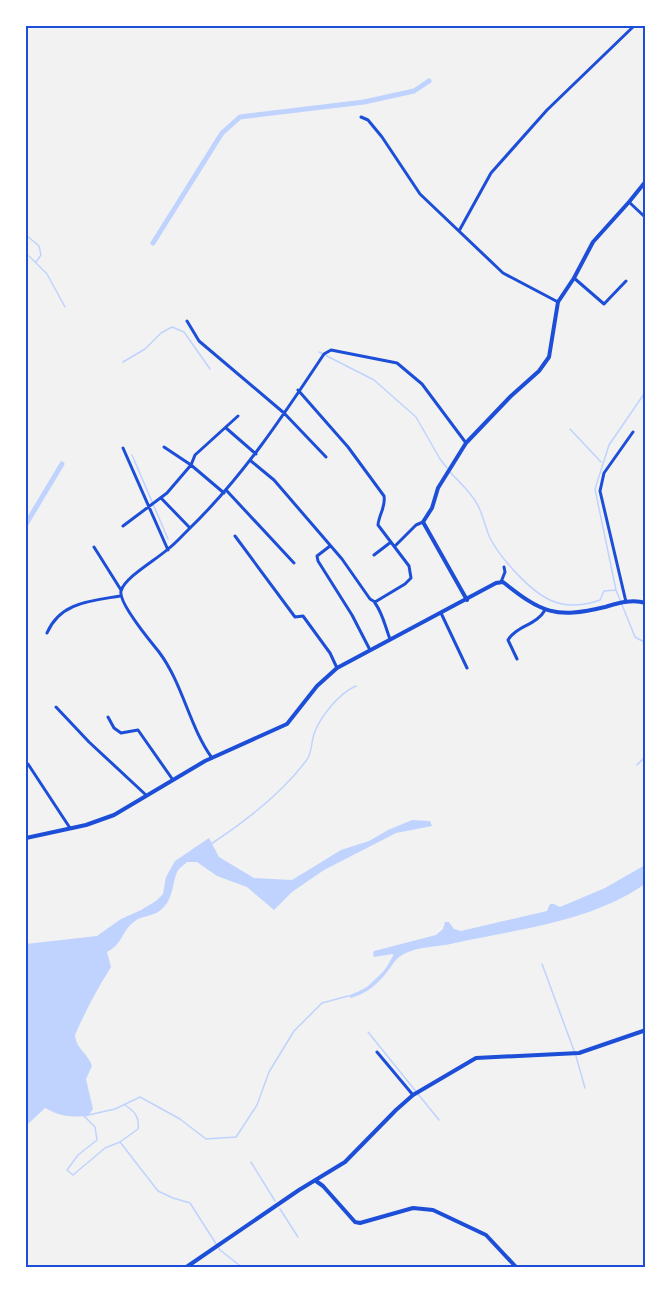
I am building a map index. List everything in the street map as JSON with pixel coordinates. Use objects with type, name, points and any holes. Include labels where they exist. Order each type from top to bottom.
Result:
[{"type":"main road","points":[[467,600],[423,522],[432,508],[438,488],[466,443],[511,396],[539,371],[549,357],[558,302],[593,242],[645,181]]},
{"type":"main road","points":[[26,838],[86,825],[114,815],[212,758],[287,724],[317,686],[337,668],[501,582],[535,606],[545,610],[568,613],[623,602],[645,603]]},
{"type":"main road","points":[[185,1268],[260,1216],[345,1162],[413,1095],[476,1058],[579,1053],[645,1030]]},
{"type":"main road","points":[[316,1181],[355,1222],[360,1223],[413,1208],[433,1210],[486,1235],[517,1268]]},
{"type":"street","points":[[459,231],[491,173],[547,110],[634,26]]},
{"type":"street","points":[[361,117],[368,120],[420,194],[503,273],[558,302]]},
{"type":"street","points":[[629,202],[645,218]]},
{"type":"street","points":[[574,278],[604,304],[626,281]]},
{"type":"street","points":[[187,321],[199,341],[284,412],[326,457]]},
{"type":"street","points":[[212,758],[201,743],[186,705],[160,654],[132,618],[120,596],[121,590],[131,578],[168,550],[225,492],[251,461],[324,354],[331,350],[396,363],[422,384],[466,443]]},
{"type":"street","points":[[298,390],[348,447],[384,496],[386,505],[379,517],[378,525],[409,566],[411,578],[375,602]]},
{"type":"street","points":[[123,526],[161,498],[191,465],[195,455],[238,416]]},
{"type":"street","points":[[226,428],[256,454]]},
{"type":"street","points":[[623,602],[600,491],[604,472],[633,432]]},
{"type":"street","points":[[164,447],[225,492],[294,563]]},
{"type":"street","points":[[123,448],[168,550]]},
{"type":"street","points":[[251,461],[274,480],[352,572],[383,614],[382,619],[390,639]]},
{"type":"street","points":[[161,498],[190,528]]},
{"type":"street","points":[[394,546],[416,525],[423,522]]},
{"type":"street","points":[[235,536],[295,617],[303,616],[330,653],[337,668]]},
{"type":"street","points":[[374,555],[391,542]]},
{"type":"street","points":[[330,546],[317,556],[318,561],[370,650]]},
{"type":"street","points":[[94,547],[121,590]]},
{"type":"street","points":[[501,582],[506,572],[504,567]]},
{"type":"street","points":[[47,633],[51,622],[58,614],[74,605],[120,596]]},
{"type":"street","points":[[517,659],[508,640],[511,634],[541,617],[545,610]]},
{"type":"street","points":[[441,613],[467,668]]},
{"type":"street","points":[[56,707],[89,742],[146,795]]},
{"type":"street","points":[[108,717],[114,728],[121,733],[138,730],[173,780]]},
{"type":"street","points":[[28,764],[70,829]]},
{"type":"street","points":[[377,1052],[413,1095]]},
{"type":"water","points":[[412,820],[430,821],[432,826],[396,833],[324,870],[292,892],[274,910],[247,887],[217,876],[197,862],[187,862],[177,872],[171,896],[163,908],[135,921],[117,945],[107,952],[111,967],[75,1035],[92,1066],[86,1079],[93,1109],[88,1116],[66,1116],[45,1108],[28,1124],[26,1135],[26,944],[97,936],[121,919],[156,901],[163,894],[166,877],[175,861],[209,838],[219,857],[254,878],[292,880],[341,850],[369,841]]},
{"type":"water","points":[[645,865],[645,884],[624,897],[578,916],[553,923],[409,952],[397,958],[383,977],[371,988],[351,998],[348,996],[375,981],[384,972],[393,956],[393,954],[374,957],[374,951],[436,935],[443,929],[445,922],[449,922],[454,929],[461,931],[547,911],[550,904],[560,907],[605,888]]},
{"type":"waterway","points":[[153,243],[222,133],[240,117],[364,102],[414,91],[429,81]]},
{"type":"waterway","points":[[26,235],[39,246],[41,255],[36,262]]},
{"type":"waterway","points":[[29,256],[47,274],[65,307]]},
{"type":"waterway","points":[[123,362],[145,349],[161,333],[172,327],[184,332],[210,369]]},
{"type":"waterway","points":[[319,352],[374,380],[416,417],[447,468]]},
{"type":"waterway","points":[[646,391],[609,445],[595,489],[616,590],[635,637],[646,643]]},
{"type":"waterway","points":[[570,429],[601,462]]},
{"type":"waterway","points":[[132,455],[168,539]]},
{"type":"waterway","points":[[26,524],[62,464]]},
{"type":"waterway","points":[[450,472],[474,500],[490,538],[501,555],[537,592],[555,602],[578,605],[600,600],[604,591],[616,590]]},
{"type":"waterway","points":[[211,844],[237,826],[286,785],[308,758],[314,734],[325,713],[343,694],[356,686]]},
{"type":"waterway","points":[[637,765],[646,756]]},
{"type":"waterway","points":[[542,964],[576,1056],[585,1088]]},
{"type":"waterway","points":[[368,987],[386,970]]},
{"type":"waterway","points":[[84,1116],[115,1109],[140,1097],[180,1119],[206,1139],[236,1137],[257,1105],[269,1072],[294,1031],[322,1003],[348,996]]},
{"type":"waterway","points":[[368,1032],[439,1120]]},
{"type":"waterway","points":[[120,1142],[138,1129],[136,1115],[125,1105]]},
{"type":"waterway","points":[[84,1116],[95,1127],[97,1140],[78,1155],[67,1170],[73,1175],[105,1148],[120,1142],[158,1191],[190,1203],[220,1250],[243,1268]]},
{"type":"waterway","points":[[251,1162],[275,1201]]},
{"type":"waterway","points":[[280,1209],[298,1237]]}]
